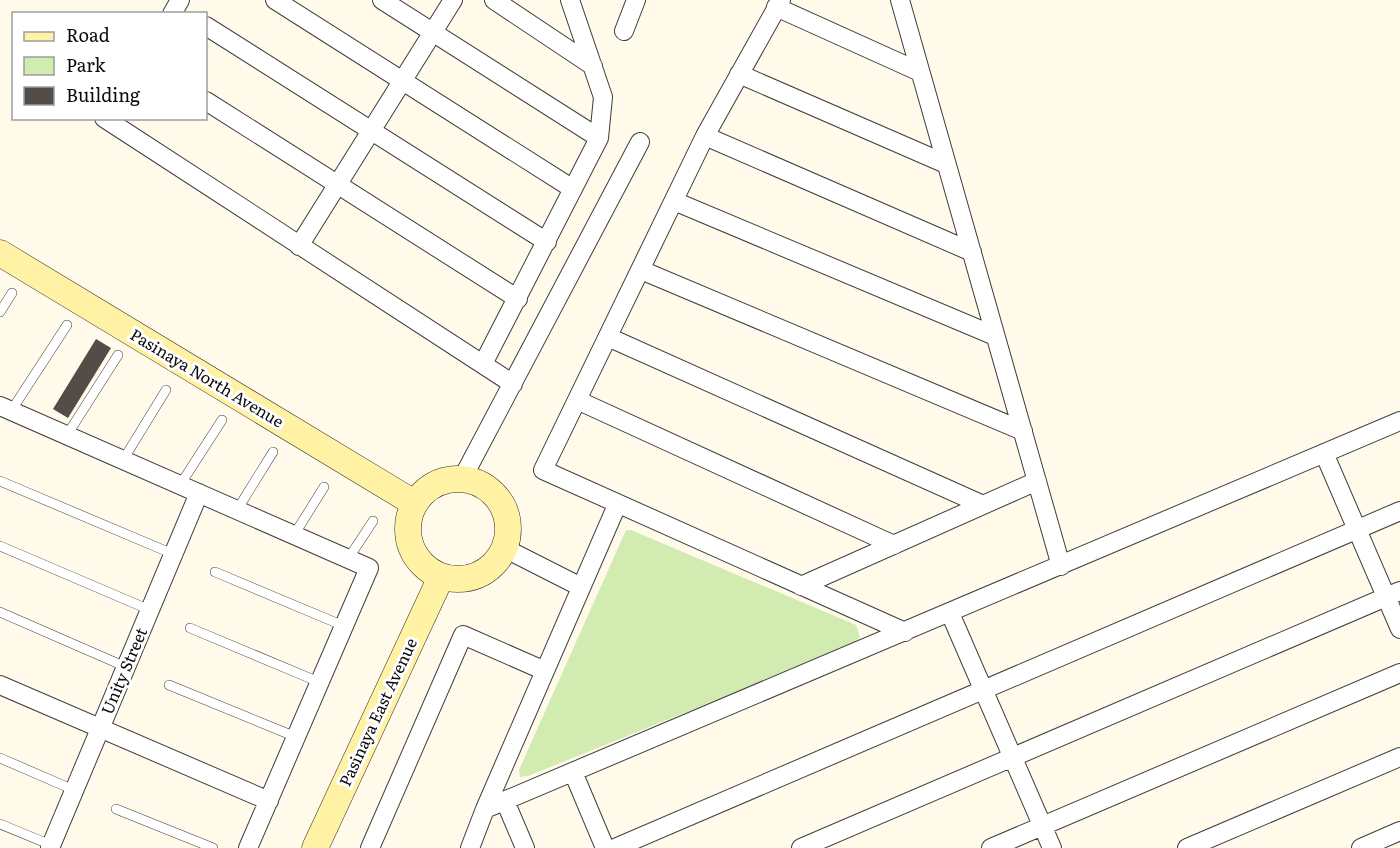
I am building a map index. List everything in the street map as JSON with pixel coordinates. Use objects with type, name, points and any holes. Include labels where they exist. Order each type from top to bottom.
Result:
[{"type":"street","points":[[274,0],[573,189]]},
{"type":"street","points":[[382,0],[599,138]]},
{"type":"street","points":[[299,246],[453,0]]},
{"type":"street","points":[[494,0],[592,66]]},
{"type":"street","points":[[483,364],[599,138],[603,97],[570,0]]},
{"type":"street","points":[[624,31],[636,0]]},
{"type":"street","points":[[900,0],[1061,566]]},
{"type":"street","points":[[905,632],[543,470],[705,136],[778,4],[920,72]]},
{"type":"street","points":[[207,27],[546,242]]},
{"type":"street","points":[[739,74],[946,164]]},
{"type":"street","points":[[207,102],[518,299]]},
{"type":"street","points":[[107,120],[513,384]]},
{"type":"street","points":[[705,136],[972,252]]},
{"type":"street","points":[[462,479],[640,142]]},
{"type":"street","points":[[674,201],[995,336]]},
{"type":"street","name":"Pasinaya North Avenue","points":[[0,252],[414,503]]},
{"type":"street","points":[[641,270],[1023,431]]},
{"type":"street","points":[[608,338],[983,505]]},
{"type":"street","points":[[577,400],[894,545]]},
{"type":"street","points":[[5,408],[369,568],[248,848]]},
{"type":"street","points":[[485,809],[1400,421]]},
{"type":"street","points":[[1324,453],[1357,530],[1393,594],[1400,629]]},
{"type":"street","points":[[462,479],[480,483],[499,500],[508,524],[508,536],[498,560],[489,569],[478,575],[454,579],[441,577],[420,563],[409,540],[407,527],[414,503],[432,485],[443,480],[462,479]]},
{"type":"street","points":[[801,586],[1037,481]]},
{"type":"street","name":"Unity Street","points":[[50,847],[199,493]]},
{"type":"street","points":[[470,848],[617,505]]},
{"type":"street","points":[[615,848],[1400,511]]},
{"type":"street","points":[[504,548],[581,587]]},
{"type":"street","name":"Pasinaya East Avenue","points":[[315,848],[441,577]]},
{"type":"street","points":[[801,848],[1393,594]]},
{"type":"street","points":[[950,612],[1052,848]]},
{"type":"street","points":[[370,848],[462,635],[545,671]]},
{"type":"street","points":[[992,848],[1400,673]]},
{"type":"street","points":[[0,685],[268,801]]},
{"type":"street","points":[[1186,848],[1400,757]]},
{"type":"street","points":[[573,772],[605,848]]},
{"type":"street","points":[[505,801],[525,848]]},
{"type":"street","points":[[1361,848],[1400,831]]},
{"type":"lane","points":[[0,312],[12,293]]},
{"type":"lane","points":[[5,408],[67,325]]},
{"type":"lane","points":[[67,435],[118,355]]},
{"type":"lane","points":[[123,460],[166,390]]},
{"type":"lane","points":[[180,485],[222,420]]},
{"type":"lane","points":[[237,510],[273,452]]},
{"type":"lane","points":[[0,480],[173,554]]},
{"type":"lane","points":[[294,535],[324,487]]},
{"type":"lane","points":[[348,559],[373,521]]},
{"type":"lane","points":[[0,546],[150,610]]},
{"type":"lane","points":[[215,572],[344,626]]},
{"type":"lane","points":[[0,612],[126,667]]},
{"type":"lane","points":[[190,628],[320,682]]},
{"type":"lane","points":[[169,685],[296,737]]},
{"type":"lane","points":[[0,758],[74,790]]},
{"type":"lane","points":[[116,809],[213,848]]},
{"type":"lane","points":[[0,824],[50,847]]},
{"type":"green space","points":[[626,530],[631,530],[856,625],[860,637],[855,644],[528,776],[520,777],[519,770]]},
{"type":"building","points":[[96,339],[111,348],[68,418],[53,409]]}]
